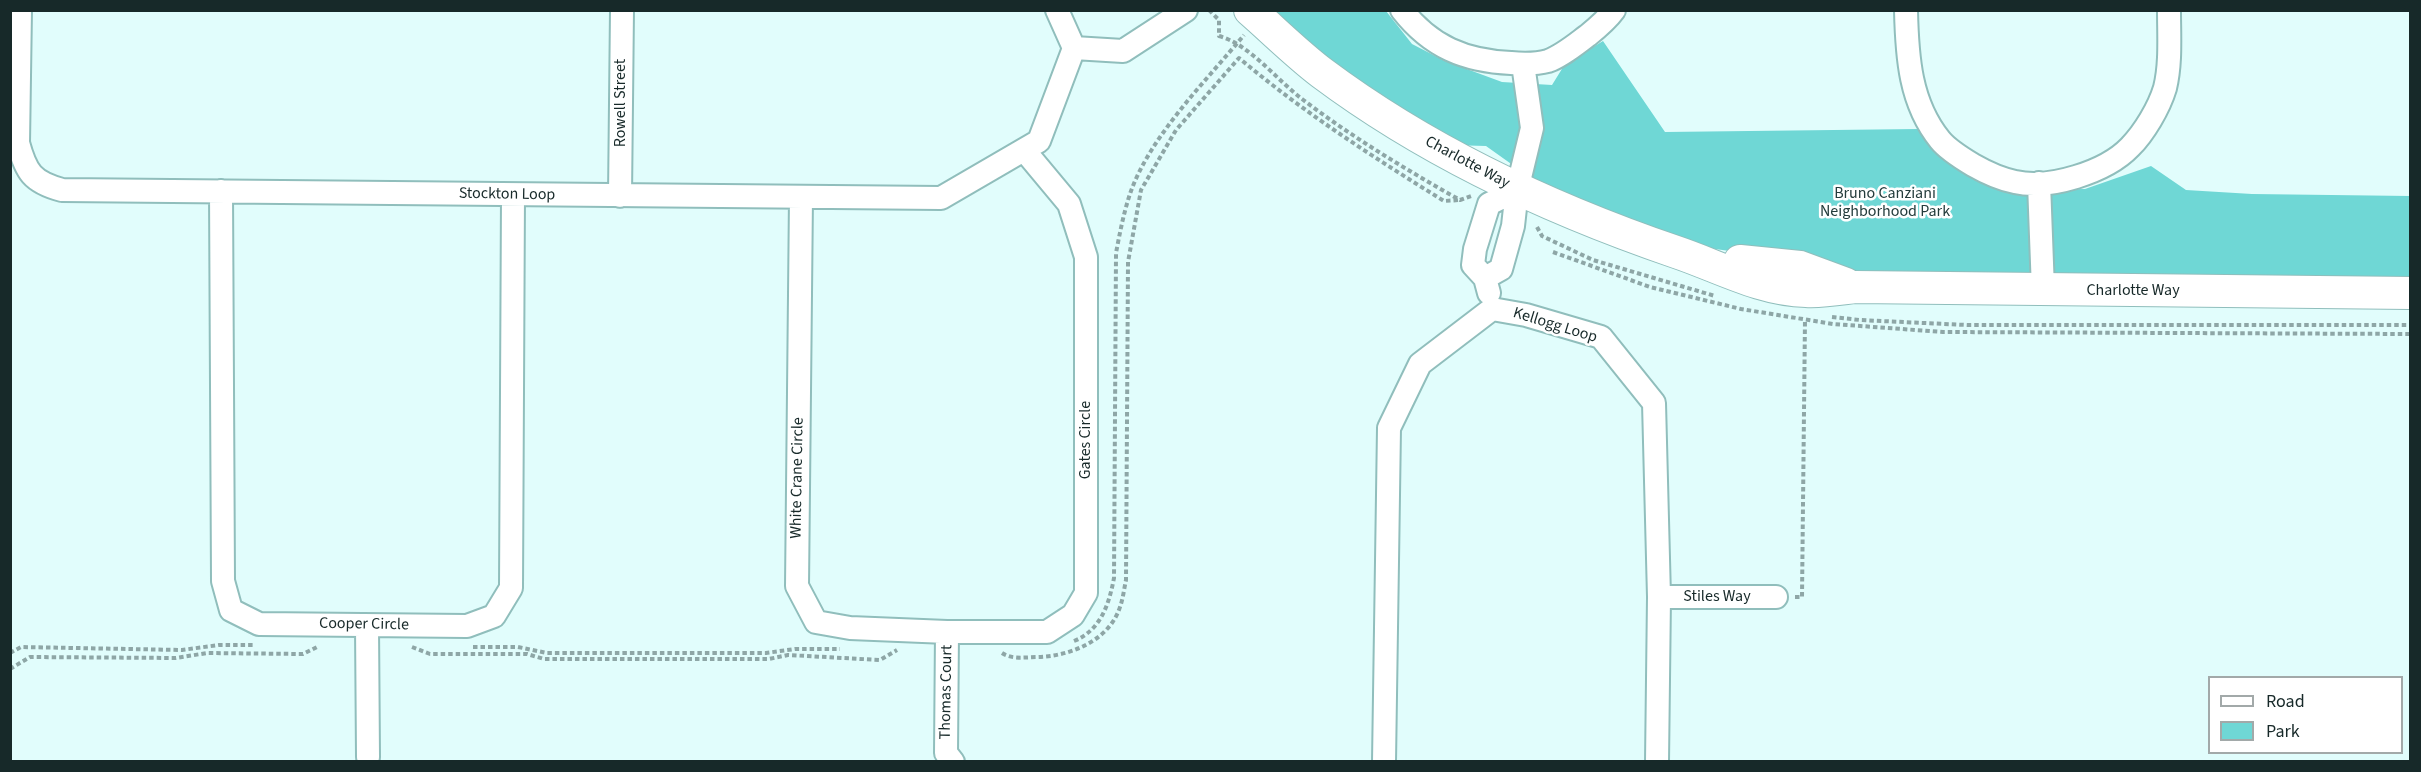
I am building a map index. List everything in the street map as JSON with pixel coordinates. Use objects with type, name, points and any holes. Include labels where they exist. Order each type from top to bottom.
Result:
[{"type":"street","name":"Stockton Loop","points":[[20,10],[18,143],[23,161],[31,176],[44,185],[62,190],[942,198],[1039,141],[1074,48]]},
{"type":"street","name":"Rowell Street","points":[[621,196],[622,10]]},
{"type":"street","points":[[1057,10],[1074,48],[1123,51],[1186,10]]},
{"type":"street","name":"Charlotte Way","points":[[1250,10],[1321,72],[1426,143],[1517,190],[1623,234],[1713,265],[1805,306],[1855,287]]},
{"type":"street","points":[[1402,10],[1415,27],[1439,44],[1463,55],[1484,62],[1523,64],[1547,61],[1571,48],[1607,21],[1614,10]]},
{"type":"street","points":[[1906,10],[1907,51],[1913,90],[1926,118],[1941,142],[1989,174],[2018,183],[2074,179],[2106,164],[2130,148],[2152,117],[2165,88],[2169,52],[2169,10]]},
{"type":"street","points":[[1485,278],[1501,269],[1513,226],[1517,190],[1532,128],[1523,64]]},
{"type":"street","name":"Gates Circle","points":[[947,632],[1047,632],[1073,615],[1086,593],[1086,257],[1069,204],[1024,150]]},
{"type":"street","points":[[2039,183],[2043,291]]},
{"type":"street","points":[[1492,309],[1485,278],[1473,265],[1475,249],[1489,204],[1517,190]]},
{"type":"street","name":"Cooper Circle","points":[[221,191],[223,581],[231,610],[259,624],[367,626],[467,626],[494,616],[511,588],[513,195]]},
{"type":"street","name":"White Crane Circle","points":[[801,197],[797,586],[816,622],[850,627],[947,632]]},
{"type":"street","name":"Charlotte Way","points":[[1713,265],[1728,259],[1800,267],[1855,287],[2043,291],[2410,293]]},
{"type":"street","name":"Kellogg Loop","points":[[1384,762],[1389,428],[1420,364],[1492,309],[1526,315],[1601,337],[1654,403],[1659,597],[1657,762]]},
{"type":"street","name":"Stiles Way","points":[[1659,597],[1776,597]]},
{"type":"street","points":[[367,626],[367,760]]},
{"type":"street","name":"Thomas Court","points":[[946,759],[947,632]]},
{"type":"path","points":[[1209,10],[1220,20],[1219,36],[1237,44],[1300,98],[1361,141],[1460,200]]},
{"type":"path","points":[[1237,44],[1239,58],[1277,90],[1353,144],[1444,201],[1460,200],[1472,195]]},
{"type":"path","points":[[994,648],[1009,658],[1053,656],[1082,648],[1107,629],[1120,608],[1126,580],[1128,262],[1141,190],[1176,130],[1239,58]]},
{"type":"path","points":[[1553,252],[1650,287],[1741,309],[1805,306],[1943,332],[2410,334]]},
{"type":"path","points":[[1776,597],[1802,597],[1805,306]]},
{"type":"path","points":[[10,669],[30,657],[176,658],[207,653],[303,654],[320,645]]},
{"type":"path","points":[[411,646],[430,654],[527,654],[544,659],[769,659],[788,655],[880,660],[900,649]]},
{"type":"green space","name":"Bruno Canziani Neighborhood Park","points":[[1265,11],[1386,11],[1412,44],[1445,61],[1502,82],[1552,85],[1565,64],[1603,41],[1665,132],[1918,129],[1944,159],[1972,177],[2002,190],[2085,189],[2151,166],[2186,190],[2252,194],[2410,196],[2410,282],[1854,275],[1766,256],[1708,248],[1566,203],[1486,146],[1450,145],[1311,53]]}]
